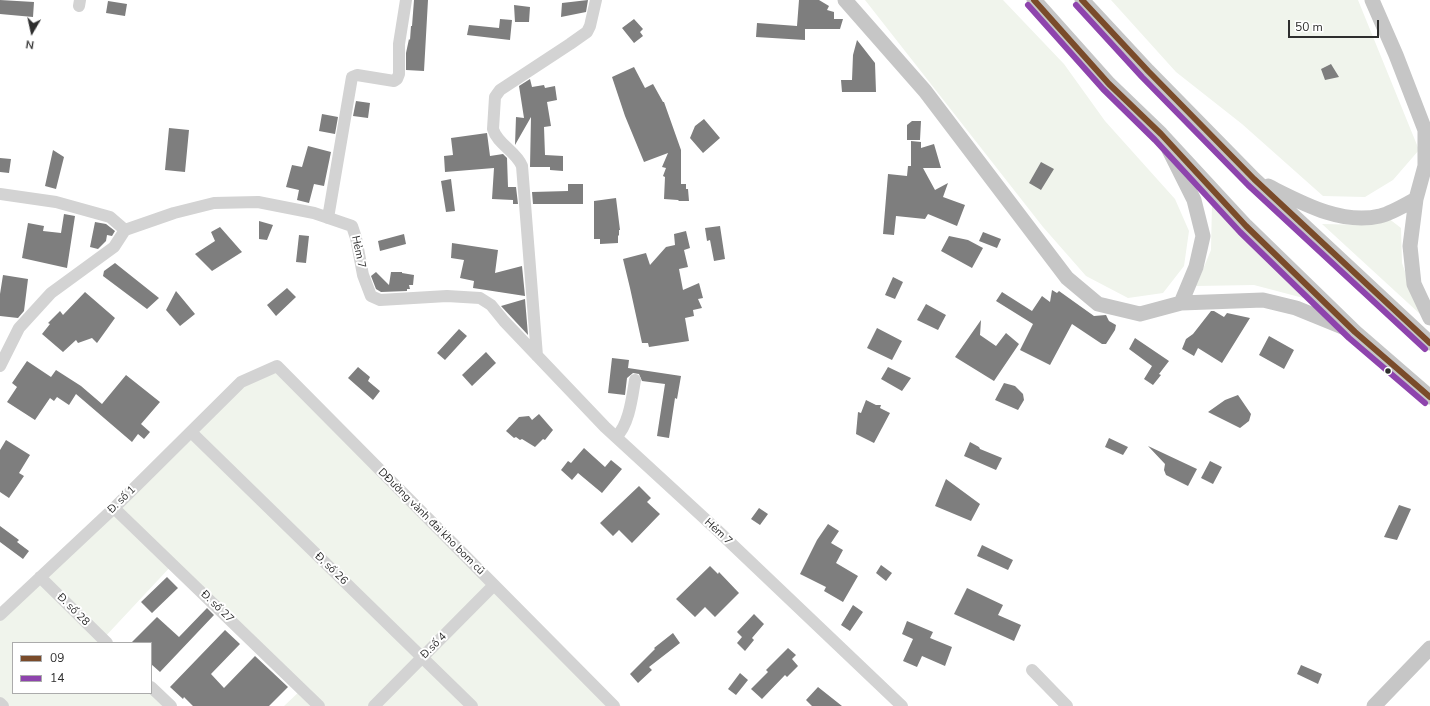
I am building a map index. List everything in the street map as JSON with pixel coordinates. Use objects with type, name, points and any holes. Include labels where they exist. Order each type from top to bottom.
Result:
[{"type":"main road","points":[[1034,0],[1109,84],[1162,134],[1246,226],[1355,332],[1430,397]]},
{"type":"main road","points":[[1082,0],[1148,71],[1254,179],[1430,344]]},
{"type":"main road","points":[[1373,0],[1425,130],[1425,166],[1416,199],[1410,246],[1414,284],[1430,318]]},
{"type":"main road","points":[[847,2],[924,91],[1067,278],[1098,304],[1140,314],[1181,303],[1263,300],[1296,308],[1355,332]]},
{"type":"main road","points":[[1162,134],[1194,200],[1203,236],[1196,267],[1181,303]]},
{"type":"main road","points":[[1254,179],[1308,205],[1351,219],[1381,216],[1416,199]]},
{"type":"main road","points":[[1374,706],[1430,648]]},
{"type":"street","points":[[328,218],[352,77],[355,75],[394,81],[397,80],[399,74],[399,44],[406,0]]},
{"type":"street","points":[[537,356],[522,166],[520,160],[494,133],[495,97],[500,90],[587,32],[590,26],[596,0]]},
{"type":"street","points":[[0,194],[56,202],[110,217],[125,230],[114,247],[51,293],[24,322],[19,328],[0,366]]},
{"type":"street","name":"Hẻm 7","points":[[125,230],[174,213],[214,203],[258,202],[314,213],[352,226],[356,238],[363,275],[372,296],[380,300],[447,296],[480,298],[491,305],[537,356],[616,437],[902,706]]},
{"type":"street","name":"DĐường vành đai kho bom cũ","points":[[241,382],[277,366],[614,706]]},
{"type":"street","points":[[616,437],[622,431],[625,424],[635,380]]},
{"type":"street","name":"Đ. số 1","points":[[0,616],[114,508],[241,382]]},
{"type":"street","name":"Đ, số 26","points":[[191,432],[472,706]]},
{"type":"street","points":[[363,452],[614,706]]},
{"type":"street","name":"Đ. số 27","points":[[114,508],[319,706]]},
{"type":"street","name":"Đ. số 28","points":[[40,577],[106,642]]},
{"type":"street","name":"Đ.số 4","points":[[374,706],[494,585]]},
{"type":"street","points":[[1032,670],[1067,706]]},
{"type":"street","points":[[152,687],[171,706]]},
{"type":"street","points":[[0,703],[3,706]]},
{"type":"shaded area","points":[[865,0],[1003,0],[1064,64],[1105,121],[1175,199],[1189,231],[1184,266],[1163,293],[1128,298],[1086,276],[1043,227]]},
{"type":"shaded area","points":[[1111,0],[1358,0],[1419,150],[1393,180],[1365,197],[1323,196],[1242,124],[1176,72]]},
{"type":"shaded area","points":[[1212,203],[1311,300],[1254,285],[1196,286],[1211,250]]},
{"type":"shaded area","points":[[1388,218],[1401,228],[1402,263],[1420,314],[1322,224],[1366,225]]},
{"type":"shaded area","points":[[277,366],[494,585],[621,706],[284,706],[302,689],[173,564],[103,639],[106,642],[12,642],[12,694],[152,694],[171,706],[0,706],[0,615],[241,382]]},
{"type":"building","points":[[0,0],[34,2],[33,17],[0,14]]},
{"type":"building","points":[[414,0],[428,0],[424,71],[406,70],[406,53],[409,39],[410,40]]},
{"type":"building","points":[[588,0],[586,12],[561,17],[562,3]]},
{"type":"building","points":[[799,0],[819,0],[829,6],[827,10],[834,12],[834,19],[843,19],[840,29],[805,29],[805,40],[756,37],[757,23],[797,26]]},
{"type":"building","points":[[108,1],[127,4],[125,16],[106,13]]},
{"type":"building","points":[[514,5],[530,7],[529,22],[515,22]]},
{"type":"building","points":[[500,19],[512,20],[510,40],[467,35],[469,25],[499,28]]},
{"type":"building","points":[[634,19],[643,29],[640,32],[643,36],[634,43],[622,28]]},
{"type":"building","points":[[857,40],[875,63],[876,92],[842,92],[841,80],[852,80],[853,55]]},
{"type":"building","points":[[1331,64],[1339,77],[1325,80],[1321,69]]},
{"type":"building","points":[[634,67],[645,88],[653,84],[664,102],[681,150],[681,184],[686,184],[689,201],[664,199],[665,177],[663,176],[666,168],[662,167],[668,153],[644,162],[625,116],[612,77]]},
{"type":"building","points":[[530,79],[532,87],[544,85],[545,88],[555,86],[557,100],[547,102],[551,126],[544,127],[545,155],[563,156],[563,171],[550,170],[550,167],[530,167],[531,117],[515,145],[516,117],[524,118],[519,86]]},
{"type":"building","points":[[356,101],[370,103],[368,118],[353,116]]},
{"type":"building","points":[[322,114],[338,117],[335,134],[319,131]]},
{"type":"building","points":[[704,119],[720,138],[703,153],[690,138],[695,126]]},
{"type":"building","points":[[912,121],[921,121],[920,140],[907,140],[907,125]]},
{"type":"building","points":[[169,128],[189,130],[185,172],[165,170]]},
{"type":"building","points":[[487,133],[490,156],[503,154],[507,158],[508,187],[516,187],[518,204],[513,204],[513,200],[492,199],[494,168],[445,172],[444,156],[453,155],[451,138]]},
{"type":"building","points":[[911,141],[921,142],[921,148],[934,144],[941,168],[923,168],[935,190],[948,183],[943,197],[965,205],[957,226],[928,214],[925,219],[896,216],[894,235],[883,234],[888,174],[907,176],[908,166],[911,166]]},
{"type":"building","points":[[308,146],[331,152],[324,186],[314,184],[309,203],[297,200],[299,190],[286,187],[292,165],[302,167]]},
{"type":"building","points":[[53,150],[64,157],[56,189],[45,186]]},
{"type":"building","points":[[0,158],[11,159],[9,173],[0,172]]},
{"type":"building","points":[[1041,162],[1054,169],[1041,190],[1029,183]]},
{"type":"building","points":[[451,179],[455,211],[446,212],[441,181]]},
{"type":"building","points":[[568,184],[583,184],[583,204],[533,204],[532,192],[568,191]]},
{"type":"building","points":[[616,198],[620,230],[618,243],[600,244],[600,239],[594,239],[594,201]]},
{"type":"building","points":[[64,214],[75,216],[67,268],[22,258],[28,223],[44,226],[43,231],[61,233]]},
{"type":"building","points":[[259,221],[273,225],[267,240],[259,239]]},
{"type":"building","points":[[95,222],[106,224],[115,231],[112,236],[107,235],[106,241],[98,249],[90,247]]},
{"type":"building","points":[[720,226],[725,259],[714,261],[710,240],[707,241],[705,228]]},
{"type":"building","points":[[220,227],[242,252],[212,271],[195,254],[215,241],[211,232]]},
{"type":"building","points":[[686,231],[690,248],[684,250],[688,267],[679,269],[683,290],[699,283],[703,298],[698,299],[702,308],[693,310],[694,316],[685,318],[689,341],[649,347],[648,343],[642,343],[623,259],[646,253],[650,265],[666,247],[675,245],[674,234]]},
{"type":"building","points":[[983,232],[1001,239],[997,248],[979,241]]},
{"type":"building","points":[[404,234],[406,244],[380,251],[378,241]]},
{"type":"building","points":[[299,235],[309,236],[306,263],[296,262]]},
{"type":"building","points":[[949,236],[968,240],[983,248],[972,268],[941,251]]},
{"type":"building","points":[[452,243],[498,250],[495,273],[522,266],[525,296],[473,288],[474,281],[460,278],[464,260],[451,258]]},
{"type":"building","points":[[115,263],[159,298],[147,309],[103,276],[104,271]]},
{"type":"building","points":[[376,272],[389,285],[391,272],[402,272],[414,275],[413,285],[409,285],[410,289],[407,289],[407,291],[381,292],[376,289],[371,276]]},
{"type":"building","points":[[3,275],[28,279],[24,311],[18,318],[0,316],[0,294]]},
{"type":"building","points":[[893,277],[903,282],[895,299],[885,295]]},
{"type":"building","points":[[287,288],[296,297],[276,316],[267,305]]},
{"type":"building","points":[[1052,290],[1057,293],[1059,291],[1094,316],[1106,315],[1109,321],[1116,325],[1115,330],[1106,344],[1102,344],[1072,324],[1050,365],[1020,350],[1033,324],[996,301],[1002,292],[1032,311],[1042,296],[1050,302]]},
{"type":"building","points":[[176,291],[195,314],[180,326],[166,310]]},
{"type":"building","points":[[85,292],[115,318],[97,343],[92,338],[78,343],[76,340],[63,352],[42,334],[50,324],[48,323],[60,311],[63,315]]},
{"type":"building","points":[[525,299],[528,335],[501,306]]},
{"type":"building","points":[[926,304],[946,315],[938,330],[917,320]]},
{"type":"building","points":[[1211,311],[1214,311],[1224,317],[1227,313],[1250,318],[1222,363],[1198,348],[1194,356],[1182,349],[1186,339],[1193,334]]},
{"type":"building","points":[[981,320],[980,335],[996,346],[1006,333],[1019,344],[994,381],[955,357]]},
{"type":"building","points":[[877,328],[902,341],[892,360],[867,348]]},
{"type":"building","points":[[459,329],[467,336],[445,360],[437,353]]},
{"type":"building","points":[[1269,336],[1294,350],[1284,369],[1259,355]]},
{"type":"building","points":[[1135,338],[1169,361],[1153,385],[1144,379],[1152,366],[1129,349]]},
{"type":"building","points":[[486,352],[496,363],[472,386],[462,375]]},
{"type":"building","points":[[612,358],[629,360],[628,368],[681,376],[677,399],[675,398],[669,438],[657,436],[665,384],[642,381],[639,374],[633,373],[627,378],[625,395],[608,393]]},
{"type":"building","points":[[27,361],[51,377],[56,370],[81,386],[102,404],[126,375],[160,402],[141,424],[150,432],[144,439],[138,434],[132,442],[76,394],[69,405],[57,397],[54,401],[50,398],[35,420],[7,402],[17,387],[12,383]]},
{"type":"building","points":[[358,367],[370,377],[368,381],[380,391],[373,400],[348,378]]},
{"type":"building","points":[[888,367],[911,378],[902,391],[881,379]]},
{"type":"building","points":[[1004,383],[1015,386],[1023,394],[1024,400],[1018,410],[995,400]]},
{"type":"building","points":[[1238,395],[1251,414],[1249,421],[1240,428],[1208,412],[1225,400]]},
{"type":"building","points":[[866,400],[876,405],[881,405],[880,408],[890,413],[874,443],[856,434],[858,412],[861,413]]},
{"type":"building","points":[[539,414],[553,430],[545,440],[543,439],[535,447],[522,439],[520,440],[516,437],[514,438],[506,431],[519,417],[529,416],[532,420]]},
{"type":"building","points":[[1109,438],[1128,447],[1123,455],[1105,447]]},
{"type":"building","points":[[6,440],[30,455],[19,473],[24,476],[9,498],[0,492],[0,450]]},
{"type":"building","points":[[970,442],[980,449],[1002,458],[996,470],[964,456]]},
{"type":"building","points":[[1148,446],[1197,469],[1188,486],[1166,475],[1164,470],[1165,464]]},
{"type":"building","points":[[584,448],[605,467],[611,460],[622,469],[602,493],[578,473],[572,480],[561,470],[568,461],[571,463]]},
{"type":"building","points":[[1210,461],[1222,467],[1213,484],[1201,478]]},
{"type":"building","points":[[946,479],[980,504],[971,521],[935,506]]},
{"type":"building","points":[[639,486],[651,498],[647,502],[660,514],[632,543],[619,530],[613,536],[600,523]]},
{"type":"building","points":[[1399,505],[1411,509],[1397,540],[1384,537]]},
{"type":"building","points":[[759,508],[768,514],[760,525],[751,519]]},
{"type":"building","points":[[828,524],[839,531],[831,543],[843,550],[836,563],[858,576],[843,602],[824,591],[826,587],[800,574],[817,540]]},
{"type":"building","points":[[0,526],[19,540],[17,542],[29,551],[23,559],[0,542]]},
{"type":"building","points":[[982,545],[1013,560],[1008,570],[977,556]]},
{"type":"building","points":[[881,565],[892,573],[886,581],[876,573]]},
{"type":"building","points":[[710,566],[718,574],[719,572],[739,593],[715,617],[705,607],[695,617],[676,599]]},
{"type":"building","points":[[167,577],[178,588],[152,613],[141,602]]},
{"type":"building","points":[[967,588],[1003,605],[998,615],[1021,625],[1014,641],[954,614]]},
{"type":"building","points":[[853,605],[863,612],[850,631],[841,625]]},
{"type":"building","points":[[207,608],[214,615],[160,672],[152,665],[152,642],[132,642],[157,617],[179,637]]},
{"type":"building","points":[[754,614],[764,624],[752,638],[754,640],[745,651],[737,643],[742,637],[737,632]]},
{"type":"building","points":[[907,621],[933,632],[930,638],[952,647],[945,666],[922,656],[917,667],[903,661],[913,639],[902,634]]},
{"type":"building","points":[[225,630],[240,644],[211,674],[224,688],[255,656],[288,687],[269,706],[193,706],[184,697],[183,699],[170,687]]},
{"type":"building","points":[[673,633],[680,643],[649,667],[652,670],[638,683],[630,674],[655,649],[654,648]]},
{"type":"building","points":[[788,648],[796,655],[792,659],[798,666],[787,677],[785,675],[762,699],[751,689],[768,672],[766,670]]},
{"type":"building","points":[[1301,665],[1322,674],[1318,684],[1297,674]]},
{"type":"building","points":[[740,673],[748,680],[736,695],[728,689]]},
{"type":"building","points":[[818,687],[842,706],[812,706],[806,700]]},
{"type":"transit line","name":"09","points":[[1034,0],[1109,84],[1161,134],[1246,226],[1355,332],[1430,397]]},
{"type":"transit line","name":"09","points":[[1082,0],[1148,71],[1254,179],[1430,343]]},
{"type":"transit line","name":"14","points":[[1028,5],[1103,89],[1155,140],[1240,232],[1349,338],[1425,403]]},
{"type":"transit line","name":"14","points":[[1076,5],[1142,77],[1248,185],[1425,349]]}]
